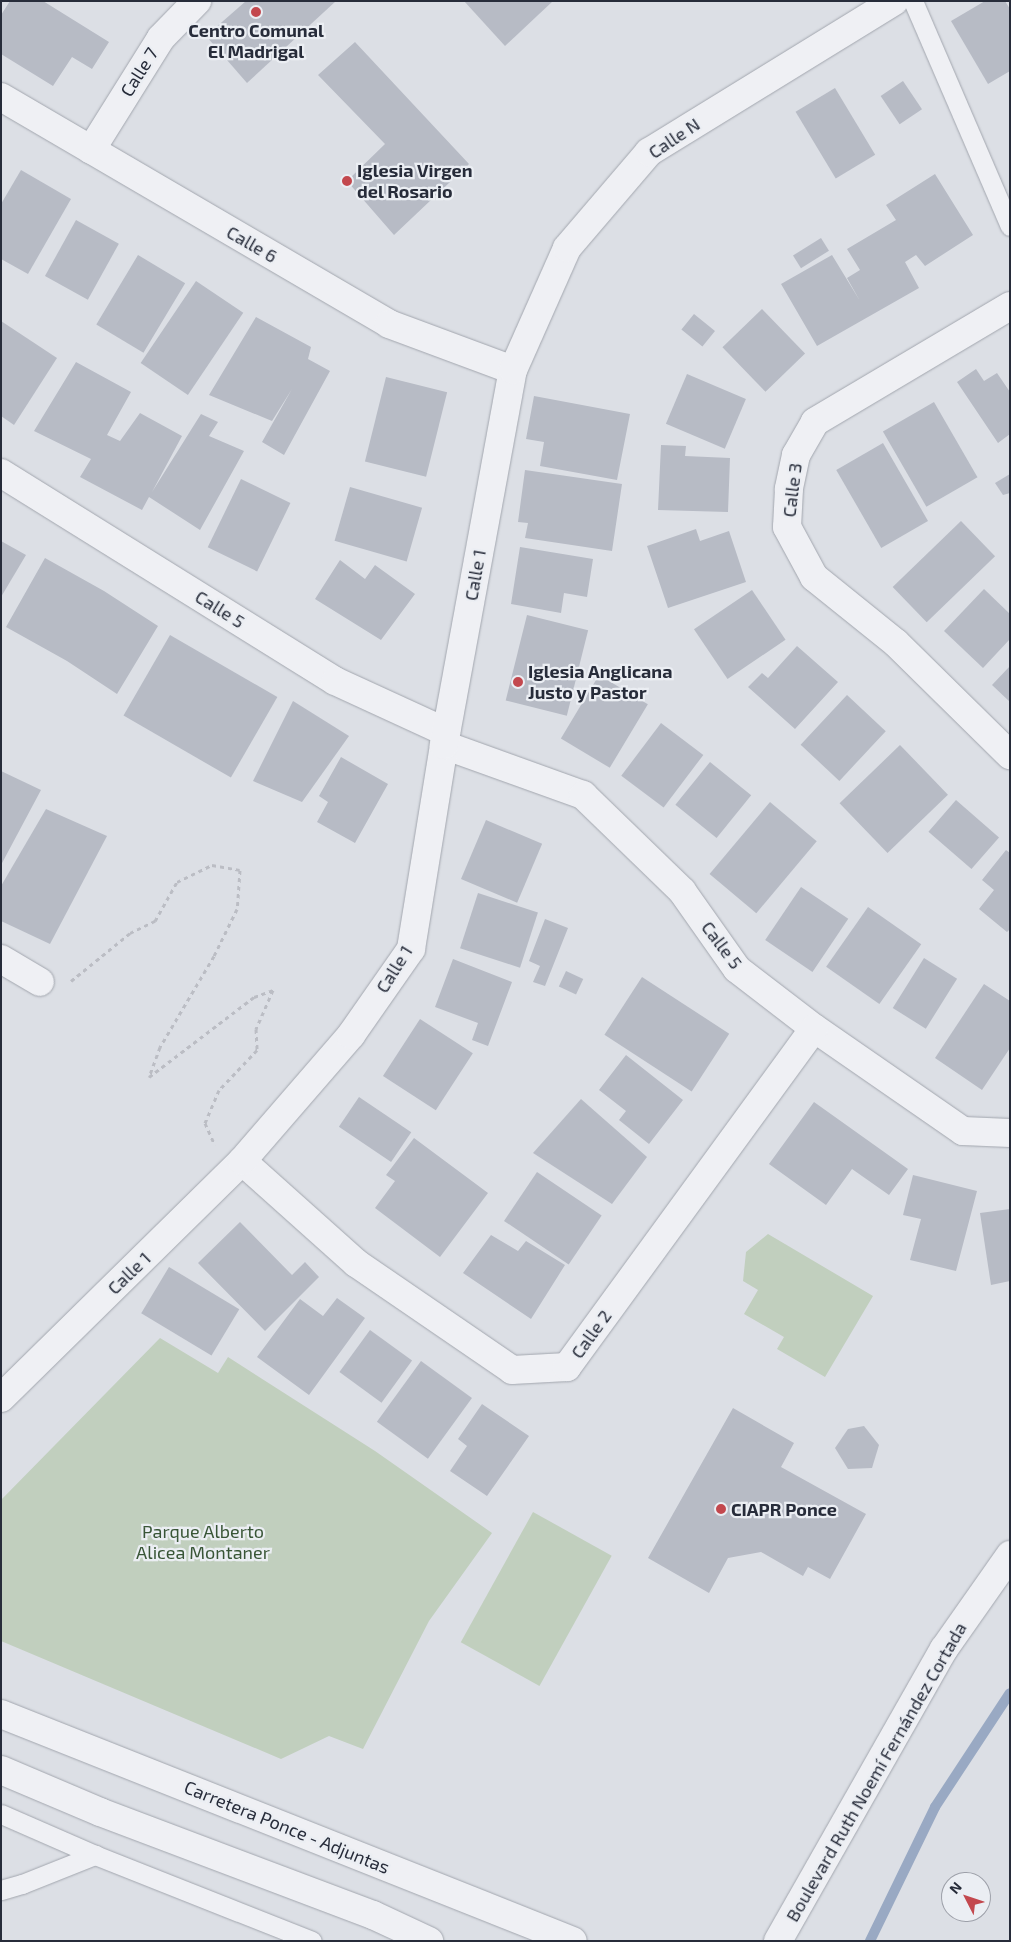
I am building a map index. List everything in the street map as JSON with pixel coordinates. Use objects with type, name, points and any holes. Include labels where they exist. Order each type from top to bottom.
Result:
[{"type":"street","name":"Calle 7","points":[[91,150],[161,38],[196,1]]},
{"type":"street","name":"Calle N","points":[[513,370],[567,248],[649,152],[894,1]]},
{"type":"street","name":"Calle 6","points":[[1,97],[388,324],[513,370]]},
{"type":"street","name":"Calle 3","points":[[1010,306],[815,422],[796,455],[789,489],[787,527],[814,577],[896,643],[1010,755]]},
{"type":"street","name":"Calle 1","points":[[1,1398],[236,1168],[351,1035],[411,949],[445,738],[513,370]]},
{"type":"street","name":"Calle 5","points":[[1,473],[335,681],[445,738],[583,795],[682,891],[737,969],[814,1028],[963,1131],[1010,1133]]},
{"type":"street","points":[[1,959],[40,982]]},
{"type":"street","name":"Calle 2","points":[[236,1168],[356,1263],[512,1370],[568,1367],[814,1028]]},
{"type":"street","name":"Boulevard Ruth Noemí Fernández Cortada","points":[[778,1941],[944,1648],[1010,1555]]},
{"type":"street","name":"Carretera Ponce - Adjuntas","points":[[1,1714],[573,1941]]},
{"type":"street","points":[[1,1770],[100,1812],[373,1915],[429,1941]]},
{"type":"lane","points":[[913,1],[1010,226]]},
{"type":"lane","points":[[1,1814],[96,1855],[312,1941]]},
{"type":"lane","points":[[1,1890],[22,1884],[96,1855]]},
{"type":"path","points":[[40,982],[50,1002],[102,954],[130,933],[155,921],[177,882],[212,865],[240,870],[237,909],[214,956],[160,1047],[149,1077],[254,997],[273,990],[256,1029],[257,1050],[219,1090],[205,1123],[236,1168]]},
{"type":"green space","points":[[768,1234],[873,1296],[825,1377],[777,1349],[784,1337],[744,1314],[758,1290],[743,1281],[746,1252]]},
{"type":"green space","name":"Parque Alberto Alicea Montaner","points":[[160,1338],[218,1373],[228,1357],[375,1451],[492,1533],[429,1621],[363,1749],[329,1736],[281,1759],[1,1641],[1,1500]]},
{"type":"green space","points":[[533,1512],[612,1556],[539,1686],[461,1642]]},
{"type":"building","points":[[10,1],[43,1],[109,42],[92,69],[72,57],[53,86],[1,54],[1,15]]},
{"type":"building","points":[[246,1],[336,1],[247,83],[206,36]]},
{"type":"building","points":[[464,1],[553,1],[505,46]]},
{"type":"building","points":[[985,1],[1005,1],[1010,9],[1010,71],[988,84],[951,21]]},
{"type":"building","points":[[355,42],[469,164],[394,235],[347,181],[385,144],[318,75]]},
{"type":"building","points":[[903,81],[922,109],[900,124],[881,96]]},
{"type":"building","points":[[835,88],[875,155],[836,179],[796,112]]},
{"type":"building","points":[[21,170],[71,199],[28,274],[1,259],[1,204]]},
{"type":"building","points":[[935,174],[973,235],[925,266],[916,255],[905,262],[919,288],[817,346],[781,284],[832,255],[860,301],[847,278],[860,270],[847,249],[896,220],[886,205]]},
{"type":"building","points":[[76,220],[119,244],[88,300],[45,276]]},
{"type":"building","points":[[821,238],[829,251],[801,268],[793,255]]},
{"type":"building","points":[[138,255],[185,283],[143,353],[96,324]]},
{"type":"building","points":[[196,281],[243,313],[188,395],[141,363]]},
{"type":"building","points":[[762,309],[805,354],[766,392],[722,347]]},
{"type":"building","points":[[694,314],[715,331],[702,347],[681,330]]},
{"type":"building","points":[[256,317],[311,347],[308,359],[330,371],[284,455],[262,442],[292,389],[272,421],[209,395]]},
{"type":"building","points":[[1,321],[57,358],[14,425],[1,416]]},
{"type":"building","points":[[76,362],[131,392],[107,435],[120,441],[140,413],[182,436],[152,492],[201,414],[218,422],[209,436],[244,451],[200,530],[149,497],[142,510],[80,477],[91,459],[34,431]]},
{"type":"building","points":[[976,369],[984,381],[997,373],[1010,392],[1010,434],[998,443],[957,382]]},
{"type":"building","points":[[687,374],[746,399],[725,449],[666,424]]},
{"type":"building","points":[[386,377],[447,392],[426,477],[365,461]]},
{"type":"building","points":[[534,396],[630,414],[617,480],[540,466],[544,442],[526,439]]},
{"type":"building","points":[[934,402],[978,477],[926,507],[883,432]]},
{"type":"building","points":[[883,443],[928,521],[881,548],[836,470]]},
{"type":"building","points":[[661,445],[686,446],[685,456],[730,458],[728,512],[658,510]]},
{"type":"building","points":[[525,470],[622,484],[612,551],[525,538],[528,523],[518,522]]},
{"type":"building","points":[[1010,474],[1010,493],[1003,495],[995,483]]},
{"type":"building","points":[[241,479],[290,503],[257,571],[208,547]]},
{"type":"building","points":[[350,487],[422,508],[407,562],[335,541]]},
{"type":"building","points":[[961,521],[995,556],[927,622],[893,587]]},
{"type":"building","points":[[696,529],[700,541],[729,531],[746,582],[668,608],[647,546]]},
{"type":"building","points":[[1,541],[26,555],[1,597]]},
{"type":"building","points":[[520,547],[593,559],[587,597],[564,593],[561,613],[511,604]]},
{"type":"building","points":[[45,558],[104,591],[158,626],[117,694],[67,661],[6,627]]},
{"type":"building","points":[[340,560],[365,579],[375,565],[415,594],[381,640],[315,599]]},
{"type":"building","points":[[984,589],[1010,614],[1010,639],[983,668],[944,631]]},
{"type":"building","points":[[752,590],[786,640],[728,679],[694,629]]},
{"type":"building","points":[[527,615],[588,630],[567,716],[506,700]]},
{"type":"building","points":[[170,635],[277,697],[231,778],[124,716]]},
{"type":"building","points":[[797,646],[838,682],[795,729],[748,687],[762,673],[768,678]]},
{"type":"building","points":[[1010,666],[1010,702],[992,685]]},
{"type":"building","points":[[599,675],[648,704],[610,768],[561,738]]},
{"type":"building","points":[[847,695],[886,731],[839,781],[801,745]]},
{"type":"building","points":[[293,701],[349,736],[302,802],[253,781]]},
{"type":"building","points":[[661,723],[703,755],[664,808],[621,776]]},
{"type":"building","points":[[900,745],[948,795],[888,853],[840,803]]},
{"type":"building","points":[[341,757],[388,784],[355,843],[317,822],[328,802],[319,796]]},
{"type":"building","points":[[710,762],[751,795],[717,838],[675,805]]},
{"type":"building","points":[[1,771],[41,790],[1,865]]},
{"type":"building","points":[[956,800],[999,837],[971,869],[928,832]]},
{"type":"building","points":[[770,802],[817,841],[756,913],[710,874]]},
{"type":"building","points":[[46,809],[107,836],[50,944],[1,921],[1,886]]},
{"type":"building","points":[[486,820],[542,844],[517,903],[461,879]]},
{"type":"building","points":[[1006,850],[1010,853],[1010,929],[1007,932],[979,909],[994,890],[982,880]]},
{"type":"building","points":[[801,887],[848,919],[812,972],[765,940]]},
{"type":"building","points":[[478,893],[538,912],[520,968],[460,948]]},
{"type":"building","points":[[868,907],[921,944],[879,1004],[826,967]]},
{"type":"building","points":[[545,919],[568,928],[545,986],[533,982],[540,966],[529,961]]},
{"type":"building","points":[[924,958],[957,979],[926,1029],[893,1008]]},
{"type":"building","points":[[453,959],[512,982],[488,1046],[472,1040],[478,1023],[435,1007]]},
{"type":"building","points":[[566,971],[583,979],[576,994],[559,986]]},
{"type":"building","points":[[642,977],[729,1034],[692,1092],[604,1035]]},
{"type":"building","points":[[984,984],[1010,1001],[1010,1048],[982,1090],[935,1058]]},
{"type":"building","points":[[420,1019],[473,1053],[436,1110],[383,1076]]},
{"type":"building","points":[[626,1055],[683,1100],[649,1144],[619,1120],[626,1111],[599,1090]]},
{"type":"building","points":[[359,1097],[411,1132],[391,1162],[339,1127]]},
{"type":"building","points":[[581,1099],[647,1157],[612,1204],[533,1153]]},
{"type":"building","points":[[814,1102],[908,1169],[889,1195],[852,1169],[826,1205],[769,1164]]},
{"type":"building","points":[[414,1138],[488,1193],[440,1257],[375,1208],[395,1181],[386,1175]]},
{"type":"building","points":[[537,1172],[602,1216],[569,1265],[504,1221]]},
{"type":"building","points":[[913,1175],[977,1191],[956,1271],[910,1260],[921,1219],[903,1215]]},
{"type":"building","points":[[1010,1209],[1010,1281],[991,1285],[980,1213]]},
{"type":"building","points":[[240,1222],[292,1275],[305,1262],[319,1277],[265,1331],[198,1263]]},
{"type":"building","points":[[491,1235],[518,1251],[526,1241],[565,1265],[531,1319],[463,1273]]},
{"type":"building","points":[[169,1267],[239,1309],[211,1356],[141,1313]]},
{"type":"building","points":[[337,1298],[365,1318],[309,1395],[257,1357],[300,1299],[323,1316]]},
{"type":"building","points":[[370,1330],[412,1361],[382,1403],[339,1372]]},
{"type":"building","points":[[421,1361],[472,1398],[428,1459],[377,1422]]},
{"type":"building","points":[[482,1404],[529,1436],[487,1496],[450,1471],[467,1446],[458,1439]]},
{"type":"building","points":[[733,1408],[794,1443],[781,1467],[866,1514],[830,1579],[808,1567],[803,1576],[761,1552],[728,1558],[709,1593],[648,1558]]},
{"type":"building","points":[[864,1426],[879,1445],[872,1468],[848,1469],[835,1448],[848,1429]]},
{"type":"waterway","points":[[870,1941],[935,1807],[1010,1693]]},
{"type":"place","name":"Centro Comunal El Madrigal","points":[[256,12]]},
{"type":"place","name":"Iglesia Virgen del Rosario","points":[[347,181]]},
{"type":"place","name":"Iglesia Anglicana Justo y Pastor","points":[[518,682]]},
{"type":"place","name":"CIAPR Ponce","points":[[721,1509]]}]
